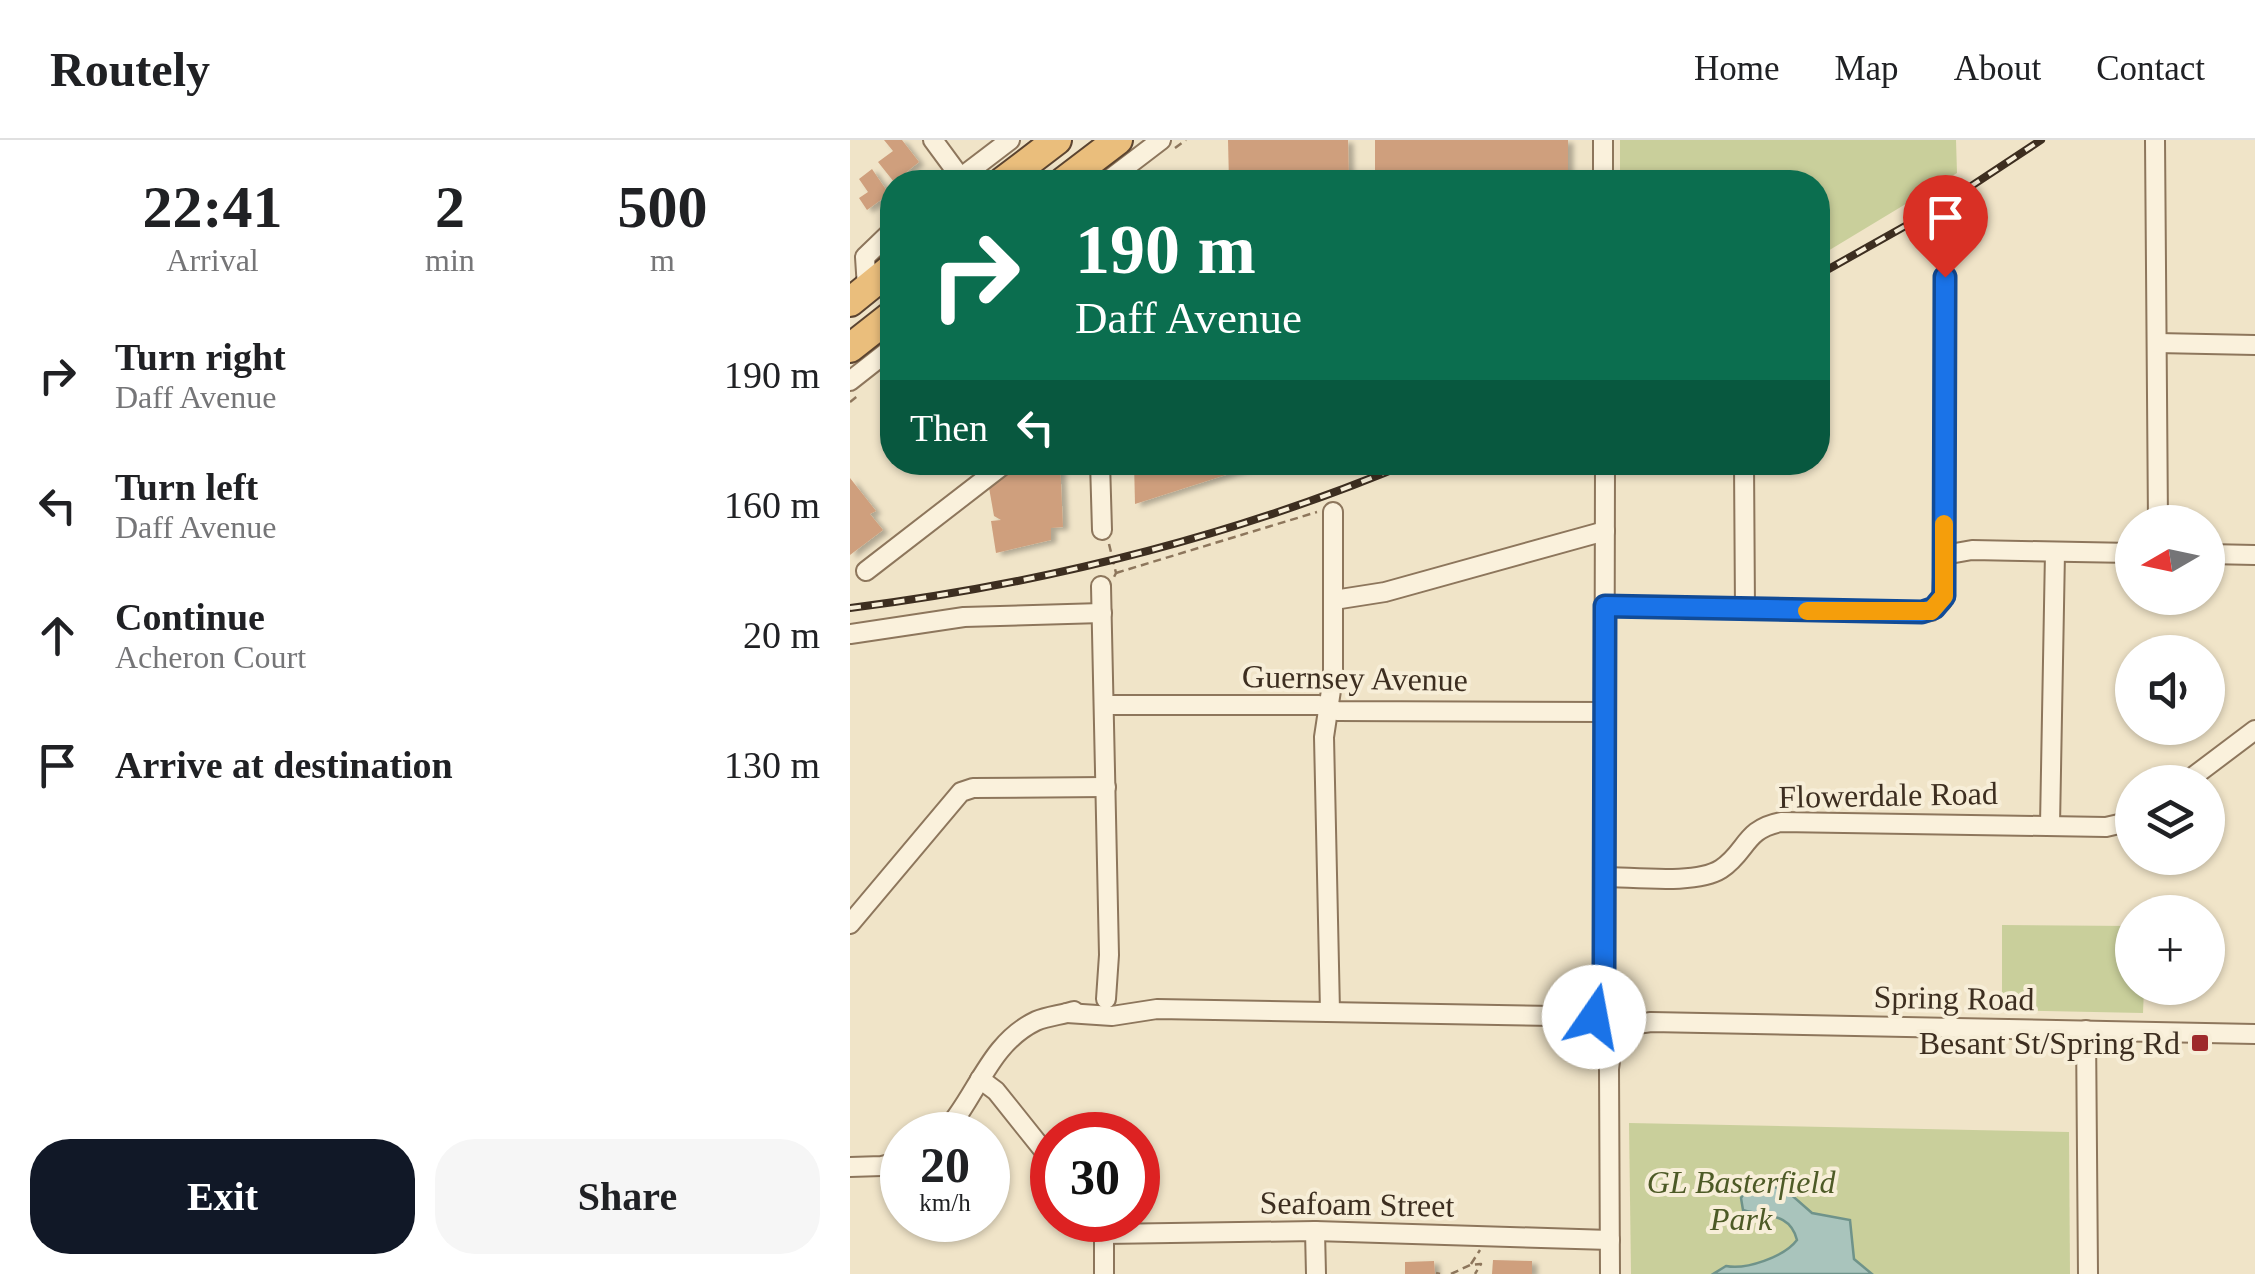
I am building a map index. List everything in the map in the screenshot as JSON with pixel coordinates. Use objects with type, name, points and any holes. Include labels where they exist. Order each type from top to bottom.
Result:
[{"type":"highway","points":[[1018,170],[1057,140]]},
{"type":"highway","points":[[1081,170],[1118,140]]},
{"type":"highway","points":[[854,298],[880,277]]},
{"type":"highway","points":[[850,348],[880,324]]},
{"type":"street","points":[[933,140],[952,170]]},
{"type":"street","points":[[971,170],[1010,140]]},
{"type":"street","points":[[1122,170],[1161,140]]},
{"type":"street","points":[[1603,140],[1603,170]]},
{"type":"street","points":[[2155,140],[2158,505]]},
{"type":"street","points":[[854,298],[865,258],[880,244]]},
{"type":"street","points":[[1605,606],[1931,611],[1944,596],[1945,277]]},
{"type":"street","points":[[2157,343],[2255,345]]},
{"type":"street","points":[[850,381],[880,357]]},
{"type":"street","points":[[866,571],[990,475]]},
{"type":"street","points":[[1100,475],[1102,530]]},
{"type":"street","points":[[1605,475],[1604,970],[1609,1069],[1610,1274]]},
{"type":"street","points":[[1744,475],[1745,610]]},
{"type":"street","points":[[1330,1011],[1324,737],[1334,677],[1334,512]]},
{"type":"street","points":[[1334,600],[1385,592],[1605,531]]},
{"type":"street","points":[[1944,555],[1972,550],[2115,553]]},
{"type":"street","points":[[2050,824],[2055,552]]},
{"type":"street","points":[[2225,554],[2255,555]]},
{"type":"street","points":[[961,1112],[1010,1038],[1037,1021],[1112,1004],[1101,586]]},
{"type":"street","points":[[850,634],[964,617],[1102,613]]},
{"type":"street","name":"Guernsey Avenue","points":[[1104,705],[1319,705],[1337,711],[1604,712]]},
{"type":"street","points":[[2209,765],[2255,730]]},
{"type":"street","points":[[850,924],[962,792],[973,788],[1106,788]]},
{"type":"street","name":"Flowerdale Road","points":[[1604,877],[1712,874],[1726,866],[1752,834],[1767,824],[1781,822],[2115,825]]},
{"type":"street","name":"Spring Road","points":[[1112,1004],[1158,1009],[1554,1016],[1651,1022],[2255,1034]]},
{"type":"street","points":[[2086,1030],[2088,1274]]},
{"type":"street","points":[[980,1079],[996,1090],[1030,1133]]},
{"type":"street","points":[[850,1167],[880,1166]]},
{"type":"street","name":"Seafoam Street","points":[[1160,1228],[1610,1240]]},
{"type":"street","points":[[1316,1231],[1316,1274]]},
{"type":"street","points":[[1102,1242],[1104,1274]]},
{"type":"path","points":[[1116,573],[1313,512],[1334,512]]},
{"type":"path","points":[[1101,586],[1116,577],[1106,532],[1102,530]]},
{"type":"path","points":[[1451,1274],[1481,1264],[1476,1274]]},
{"type":"green space","points":[[1620,140],[1956,140],[1957,173],[1830,250],[1830,170],[1620,170]]},
{"type":"green space","points":[[2002,925],[2115,926],[2115,1005],[2143,1005],[2143,1013],[2002,1010]]},
{"type":"green space","name":"GL Basterfield Park","points":[[1629,1123],[2069,1132],[2070,1274],[1631,1274]]},
{"type":"water","points":[[1766,1185],[1787,1191],[1812,1213],[1850,1220],[1854,1259],[1872,1274],[1713,1274],[1726,1266],[1764,1261],[1797,1240],[1783,1220],[1743,1210],[1741,1198],[1747,1188]]},
{"type":"building","points":[[884,140],[902,140],[919,162],[909,170],[884,170],[878,162],[893,151]]},
{"type":"building","points":[[1228,140],[1348,140],[1349,170],[1229,170]]},
{"type":"building","points":[[1375,140],[1568,140],[1568,170],[1375,170]]},
{"type":"building","points":[[872,169],[880,181],[880,201],[867,210],[859,198],[868,192],[859,179]]},
{"type":"building","points":[[998,475],[1061,475],[1063,527],[1051,528],[1051,540],[996,553],[991,521],[1001,520],[994,516],[988,482]]},
{"type":"building","points":[[1134,475],[1226,475],[1135,504]]},
{"type":"building","points":[[850,478],[876,511],[870,514],[883,530],[850,555]]},
{"type":"building","points":[[1493,1260],[1532,1261],[1532,1274],[1492,1274]]},
{"type":"building","points":[[1434,1261],[1435,1274],[1405,1274],[1405,1262]]},
{"type":"railway","points":[[1830,268],[1941,206],[2041,140]]},
{"type":"railway","points":[[850,608],[993,586],[1135,554],[1275,513],[1378,475]]},
{"type":"slow traffic","points":[[1807,611],[1931,611],[1944,596],[1944,524]]},
{"type":"place","name":"Besant St/Spring Rd","points":[[2200,1043]]},
{"type":"route","points":[[1594,1017],[1604,970],[1605,606],[1922,612],[1938,606],[1944,596],[1945,277]]}]
